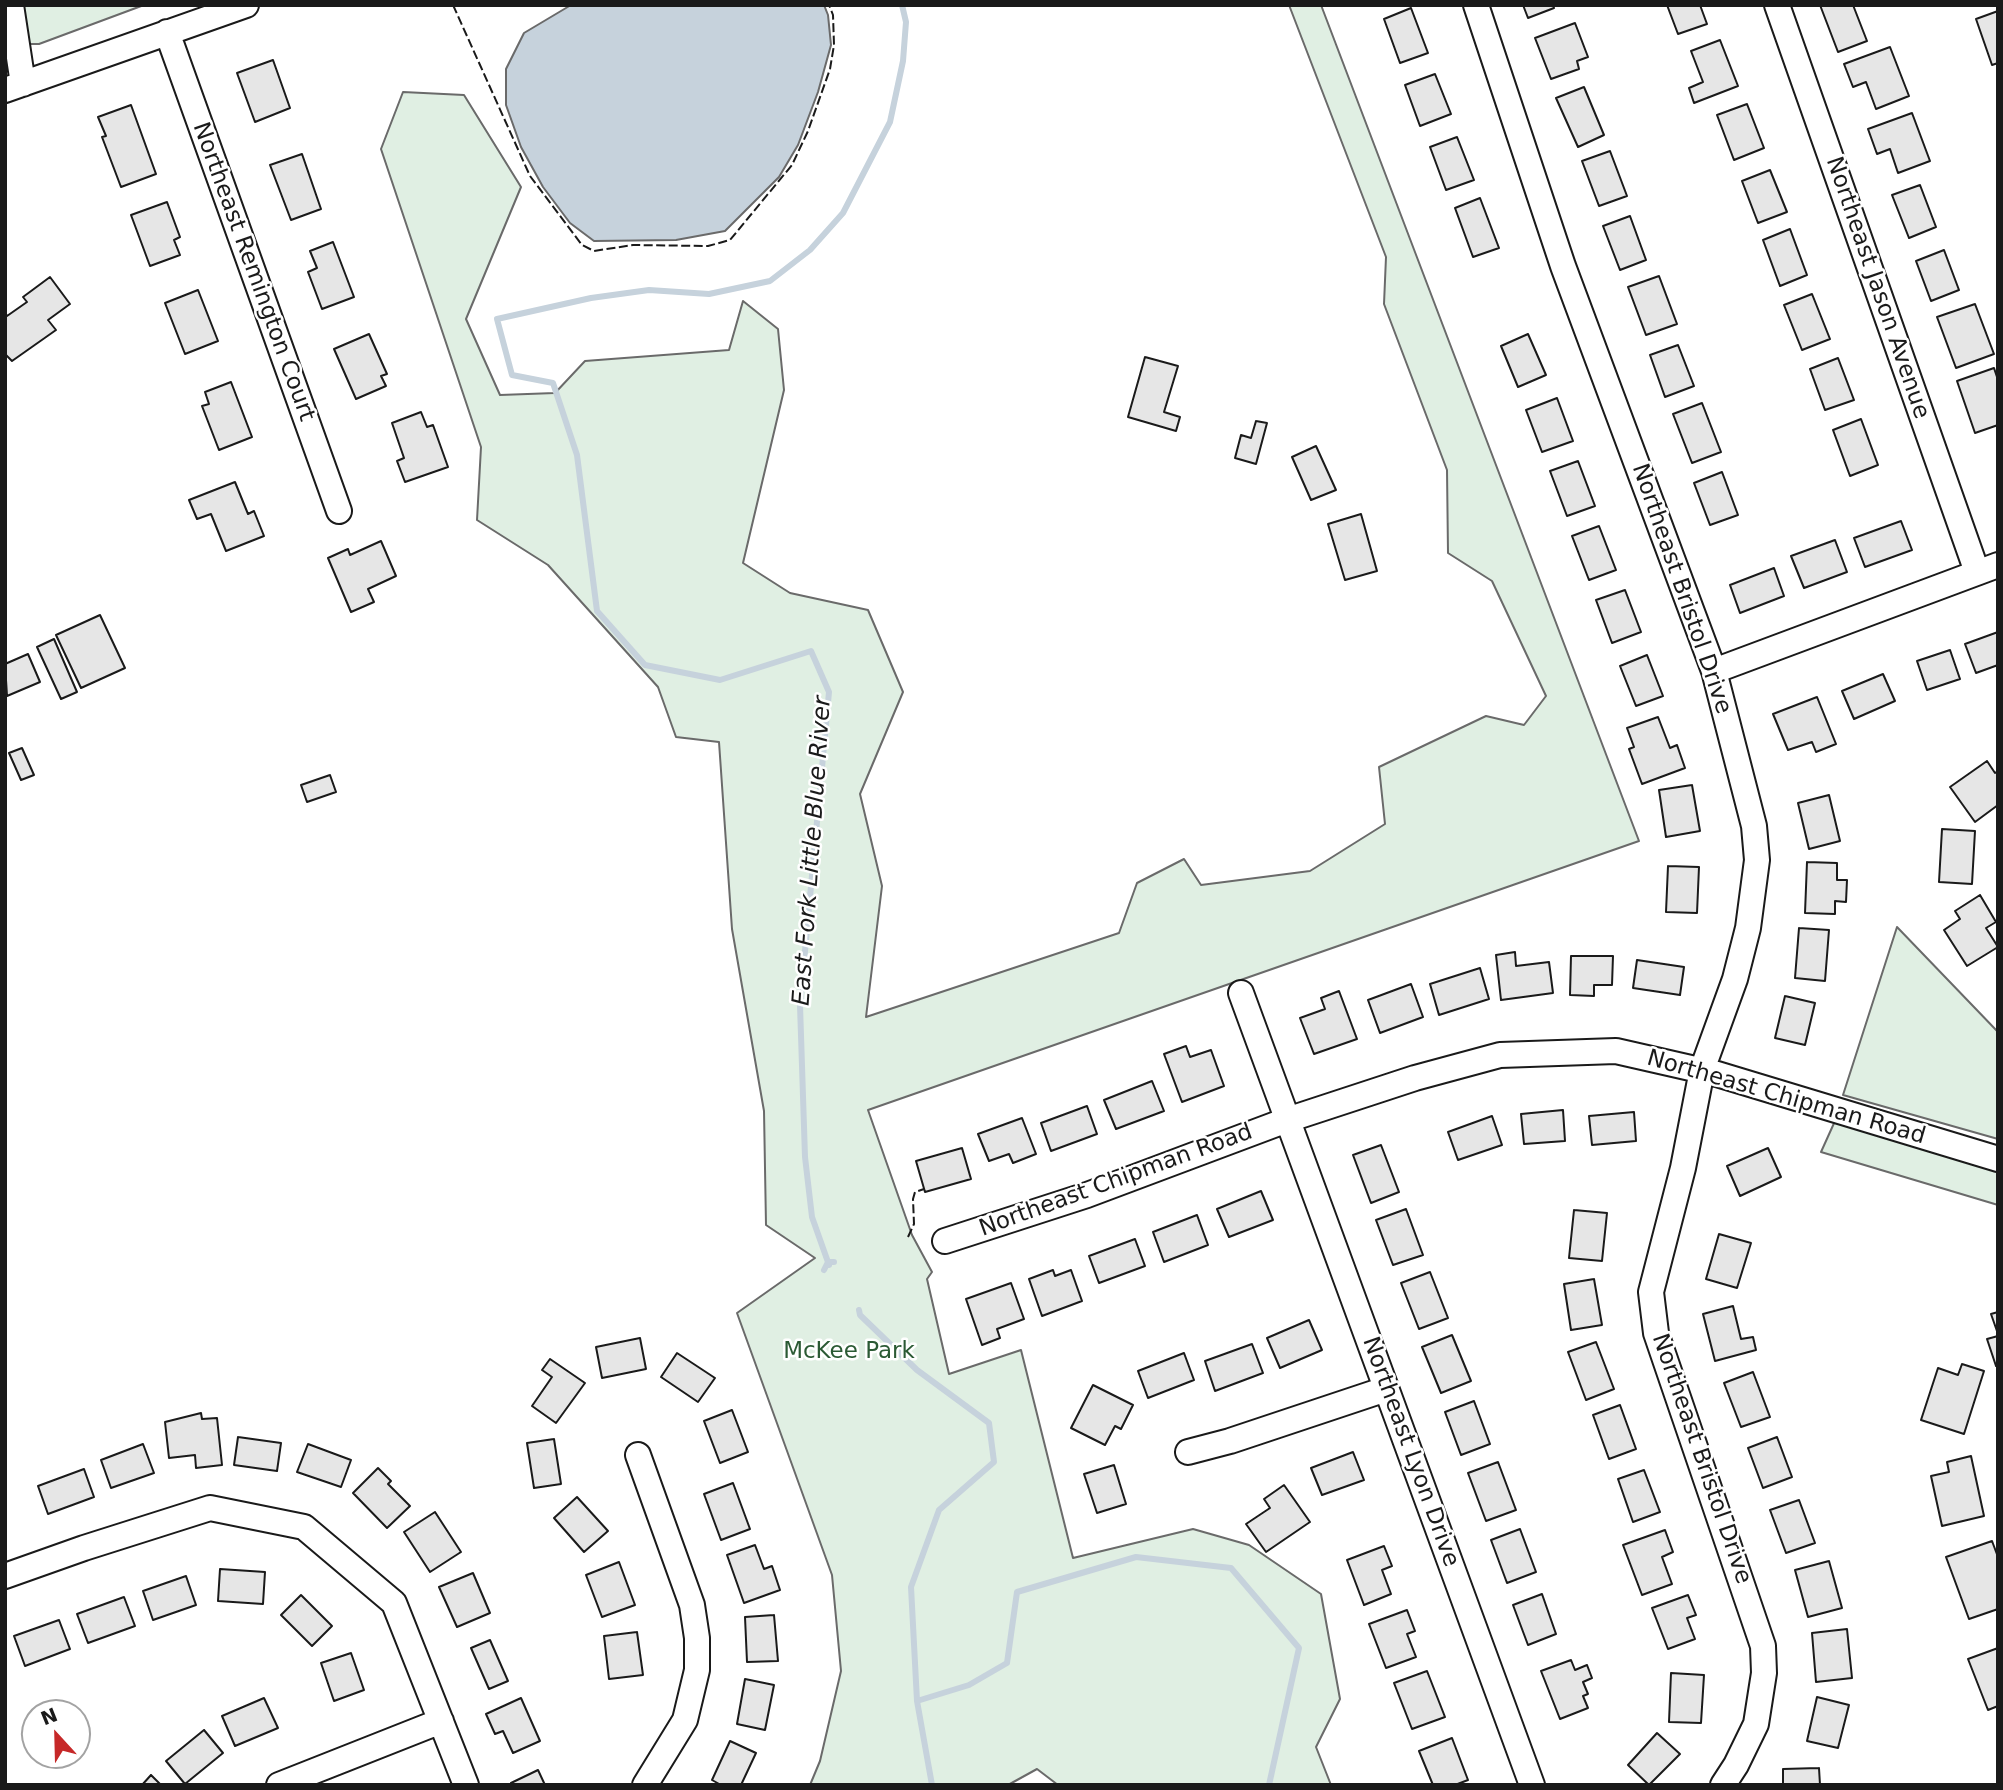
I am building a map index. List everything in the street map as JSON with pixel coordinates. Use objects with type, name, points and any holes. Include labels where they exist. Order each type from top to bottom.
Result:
[{"type":"street","points":[[12,5],[14,87],[246,5]]},
{"type":"street","name":"Northeast Bristol Drive","points":[[1476,5],[1563,266],[1714,671],[1754,826],[1756,860],[1748,928],[1735,979],[1702,1070],[1683,1168],[1651,1292],[1656,1333],[1763,1646],[1764,1673],[1756,1724],[1723,1785]]},
{"type":"street","name":"Northeast Jason Avenue","points":[[1777,5],[1987,568]]},
{"type":"street","name":"Northeast Remington Court","points":[[167,32],[339,512]]},
{"type":"street","points":[[1714,671],[1987,568]]},
{"type":"street","points":[[1241,993],[1287,1120]]},
{"type":"street","name":"Northeast Chipman Road","points":[[945,1241],[1087,1195],[1287,1120],[1415,1078],[1500,1055],[1616,1051],[1702,1070],[1998,1159]]},
{"type":"street","name":"Northeast Lyon Drive","points":[[1287,1120],[1532,1785]]},
{"type":"street","points":[[1188,1452],[1230,1441],[1386,1389]]},
{"type":"street","points":[[638,1455],[692,1605],[698,1639],[697,1670],[685,1720],[645,1785]]},
{"type":"street","points":[[5,1576],[210,1508],[304,1527],[394,1603],[466,1785]]},
{"type":"street","points":[[279,1785],[440,1721]]},
{"type":"green space","points":[[11,5],[144,5],[39,44],[17,44]]},
{"type":"green space","name":"McKee Park","points":[[1289,5],[1321,5],[1639,841],[868,1110],[912,1235],[932,1272],[927,1279],[949,1374],[1021,1350],[1073,1558],[1193,1529],[1249,1545],[1321,1594],[1340,1699],[1316,1747],[1331,1785],[1058,1785],[1037,1769],[1008,1785],[810,1785],[820,1761],[841,1671],[832,1575],[737,1313],[815,1258],[766,1225],[764,1111],[732,929],[719,742],[676,737],[658,687],[548,565],[477,520],[481,447],[381,149],[403,92],[464,95],[521,187],[466,319],[500,395],[555,393],[585,361],[729,350],[743,301],[778,329],[784,390],[743,563],[790,593],[868,610],[903,692],[860,794],[882,886],[866,1017],[1119,933],[1137,883],[1184,859],[1201,885],[1310,871],[1385,824],[1379,767],[1486,716],[1524,725],[1546,696],[1492,581],[1448,553],[1447,470],[1384,304],[1386,257]]},
{"type":"green space","points":[[1897,927],[1998,1032],[1998,1139],[1843,1095]]},
{"type":"green space","points":[[1835,1121],[1998,1171],[1998,1205],[1821,1152]]},
{"type":"shaded area","points":[[571,5],[824,5],[828,15],[831,45],[818,92],[798,145],[779,177],[725,231],[676,240],[594,241],[570,223],[543,187],[521,147],[506,105],[506,69],[524,33]]},
{"type":"building","points":[[1523,5],[1553,5],[1554,8],[1528,18]]},
{"type":"building","points":[[1667,5],[1700,5],[1707,24],[1678,34]]},
{"type":"building","points":[[1820,5],[1853,5],[1867,41],[1838,52]]},
{"type":"building","points":[[1411,8],[1428,53],[1400,63],[1384,19]]},
{"type":"building","points":[[1998,11],[1998,63],[1992,65],[1976,19]]},
{"type":"building","points":[[1575,23],[1588,57],[1577,61],[1579,69],[1551,79],[1535,38]]},
{"type":"building","points":[[1720,40],[1738,86],[1694,103],[1689,88],[1703,82],[1691,51]]},
{"type":"building","points":[[1890,47],[1909,96],[1876,109],[1866,82],[1853,87],[1844,64]]},
{"type":"building","points":[[273,60],[290,108],[255,122],[237,73]]},
{"type":"building","points":[[1435,74],[1451,114],[1420,126],[1405,85]]},
{"type":"building","points":[[1584,87],[1604,135],[1578,147],[1556,98]]},
{"type":"building","points":[[1747,104],[1764,148],[1734,160],[1717,115]]},
{"type":"building","points":[[131,105],[156,174],[121,187],[102,137],[106,136],[98,117]]},
{"type":"building","points":[[1912,113],[1930,161],[1898,173],[1890,149],[1877,154],[1868,129]]},
{"type":"building","points":[[1457,137],[1474,180],[1446,190],[1430,147]]},
{"type":"building","points":[[1610,151],[1627,196],[1599,206],[1582,161]]},
{"type":"building","points":[[302,154],[321,209],[291,220],[270,165]]},
{"type":"building","points":[[1770,170],[1787,212],[1758,223],[1742,181]]},
{"type":"building","points":[[1920,185],[1936,227],[1909,238],[1892,195]]},
{"type":"building","points":[[1480,198],[1499,248],[1473,257],[1455,208]]},
{"type":"building","points":[[167,202],[180,237],[174,240],[180,255],[150,266],[131,215]]},
{"type":"building","points":[[1630,216],[1646,260],[1620,270],[1603,226]]},
{"type":"building","points":[[1790,229],[1807,275],[1780,286],[1763,240]]},
{"type":"building","points":[[333,242],[354,297],[322,309],[308,272],[317,268],[310,251]]},
{"type":"building","points":[[1944,250],[1959,290],[1931,301],[1916,261]]},
{"type":"building","points":[[1659,276],[1677,324],[1646,335],[1628,287]]},
{"type":"building","points":[[50,277],[70,304],[48,320],[56,330],[12,361],[5,354],[5,313],[7,316],[27,302],[23,297]]},
{"type":"building","points":[[198,290],[218,341],[185,354],[165,303]]},
{"type":"building","points":[[1812,294],[1830,339],[1802,350],[1784,305]]},
{"type":"building","points":[[1975,304],[1994,354],[1956,368],[1937,317]]},
{"type":"building","points":[[369,334],[387,374],[381,376],[386,386],[356,399],[334,349]]},
{"type":"building","points":[[1528,334],[1546,375],[1518,387],[1501,346]]},
{"type":"building","points":[[1678,345],[1694,386],[1665,397],[1650,355]]},
{"type":"building","points":[[1145,357],[1178,366],[1164,412],[1180,417],[1176,431],[1128,417]]},
{"type":"building","points":[[1838,358],[1854,400],[1825,410],[1810,369]]},
{"type":"building","points":[[1994,368],[1998,380],[1998,425],[1975,433],[1957,381]]},
{"type":"building","points":[[231,382],[252,437],[219,450],[202,406],[209,404],[205,392]]},
{"type":"building","points":[[1557,398],[1573,441],[1542,452],[1526,410]]},
{"type":"building","points":[[1702,403],[1721,452],[1692,463],[1673,414]]},
{"type":"building","points":[[421,412],[427,427],[433,425],[448,467],[405,482],[397,461],[404,458],[392,423]]},
{"type":"building","points":[[1861,419],[1878,465],[1850,476],[1833,430]]},
{"type":"building","points":[[1256,421],[1267,423],[1256,464],[1235,458],[1241,435],[1251,438]]},
{"type":"building","points":[[1316,446],[1336,490],[1311,500],[1292,457]]},
{"type":"building","points":[[1578,461],[1595,506],[1567,516],[1550,471]]},
{"type":"building","points":[[1722,472],[1738,515],[1710,525],[1694,483]]},
{"type":"building","points":[[235,482],[248,514],[254,511],[264,536],[226,551],[211,514],[197,519],[189,500]]},
{"type":"building","points":[[1361,514],[1377,571],[1345,580],[1328,524]]},
{"type":"building","points":[[1901,521],[1912,550],[1865,567],[1854,538]]},
{"type":"building","points":[[1599,526],[1616,570],[1589,580],[1572,536]]},
{"type":"building","points":[[1835,540],[1847,572],[1804,588],[1791,556]]},
{"type":"building","points":[[381,541],[396,576],[368,589],[374,602],[351,612],[328,558],[348,549],[350,555]]},
{"type":"building","points":[[1774,568],[1784,596],[1740,613],[1730,585]]},
{"type":"building","points":[[1625,590],[1641,632],[1612,643],[1596,600]]},
{"type":"building","points":[[100,615],[125,668],[81,688],[56,635]]},
{"type":"building","points":[[1998,632],[1998,665],[1976,673],[1965,644]]},
{"type":"building","points":[[54,639],[77,692],[61,699],[37,647]]},
{"type":"building","points":[[1950,650],[1960,679],[1927,690],[1917,661]]},
{"type":"building","points":[[28,654],[40,682],[7,696],[5,664]]},
{"type":"building","points":[[1647,655],[1663,696],[1636,706],[1620,666]]},
{"type":"building","points":[[1883,674],[1895,701],[1854,719],[1842,691]]},
{"type":"building","points":[[1817,697],[1836,744],[1816,752],[1812,742],[1788,750],[1773,714]]},
{"type":"building","points":[[1658,717],[1670,748],[1677,745],[1685,768],[1642,784],[1629,749],[1634,747],[1627,728]]},
{"type":"building","points":[[22,748],[34,775],[21,780],[9,753]]},
{"type":"building","points":[[1987,761],[1995,773],[1998,771],[1998,805],[1975,822],[1950,787]]},
{"type":"building","points":[[330,775],[336,792],[307,802],[301,785]]},
{"type":"building","points":[[1692,785],[1700,831],[1666,837],[1659,790]]},
{"type":"building","points":[[1829,795],[1840,841],[1809,849],[1798,803]]},
{"type":"building","points":[[1942,829],[1975,831],[1972,884],[1939,882]]},
{"type":"building","points":[[1807,862],[1837,863],[1837,880],[1847,880],[1846,902],[1835,901],[1835,914],[1805,913]]},
{"type":"building","points":[[1668,866],[1699,867],[1697,913],[1666,912]]},
{"type":"building","points":[[1980,895],[1996,922],[1986,928],[1998,947],[1967,966],[1944,930],[1960,919],[1955,911]]},
{"type":"building","points":[[1799,928],[1829,930],[1825,981],[1795,978]]},
{"type":"building","points":[[1515,952],[1516,966],[1549,962],[1553,993],[1501,1000],[1496,955]]},
{"type":"building","points":[[1571,956],[1613,956],[1612,985],[1594,985],[1594,996],[1570,995]]},
{"type":"building","points":[[1637,960],[1684,967],[1680,995],[1633,988]]},
{"type":"building","points":[[1480,968],[1489,999],[1439,1015],[1430,984]]},
{"type":"building","points":[[1411,984],[1423,1017],[1380,1033],[1368,1000]]},
{"type":"building","points":[[1339,991],[1357,1039],[1314,1054],[1300,1018],[1325,1009],[1321,998]]},
{"type":"building","points":[[1785,996],[1815,1003],[1805,1045],[1775,1038]]},
{"type":"building","points":[[1186,1046],[1190,1057],[1211,1050],[1224,1086],[1182,1102],[1164,1054]]},
{"type":"building","points":[[1152,1081],[1164,1111],[1116,1129],[1104,1100]]},
{"type":"building","points":[[1087,1106],[1097,1134],[1051,1151],[1041,1123]]},
{"type":"building","points":[[1563,1110],[1565,1141],[1524,1144],[1521,1114]]},
{"type":"building","points":[[1634,1112],[1636,1141],[1592,1145],[1589,1116]]},
{"type":"building","points":[[1492,1116],[1502,1145],[1458,1160],[1448,1132]]},
{"type":"building","points":[[1022,1118],[1036,1154],[1013,1163],[1009,1154],[989,1161],[978,1134]]},
{"type":"building","points":[[1381,1145],[1399,1192],[1371,1203],[1353,1155]]},
{"type":"building","points":[[962,1148],[971,1179],[925,1192],[916,1161]]},
{"type":"building","points":[[1768,1148],[1781,1177],[1740,1196],[1727,1166]]},
{"type":"building","points":[[1261,1191],[1273,1220],[1229,1237],[1217,1209]]},
{"type":"building","points":[[1406,1209],[1423,1255],[1393,1265],[1376,1220]]},
{"type":"building","points":[[1574,1210],[1607,1213],[1602,1261],[1569,1258]]},
{"type":"building","points":[[1197,1215],[1208,1245],[1164,1262],[1153,1232]]},
{"type":"building","points":[[1719,1234],[1751,1243],[1737,1288],[1706,1279]]},
{"type":"building","points":[[1135,1239],[1145,1266],[1099,1283],[1089,1256]]},
{"type":"building","points":[[1053,1270],[1055,1276],[1071,1270],[1082,1301],[1042,1316],[1029,1279]]},
{"type":"building","points":[[1430,1272],[1448,1318],[1419,1329],[1401,1283]]},
{"type":"building","points":[[1594,1279],[1602,1325],[1571,1330],[1564,1284]]},
{"type":"building","points":[[1011,1283],[1024,1319],[997,1329],[1000,1338],[982,1345],[966,1299]]},
{"type":"building","points":[[1733,1306],[1741,1339],[1753,1337],[1756,1350],[1715,1361],[1703,1314]]},
{"type":"building","points":[[1998,1312],[1998,1334],[1991,1314]]},
{"type":"building","points":[[1309,1320],[1322,1350],[1280,1368],[1267,1338]]},
{"type":"building","points":[[1452,1335],[1471,1381],[1441,1393],[1422,1347]]},
{"type":"building","points":[[1998,1336],[1998,1365],[1996,1366],[1987,1339]]},
{"type":"building","points":[[640,1338],[646,1369],[602,1378],[596,1347]]},
{"type":"building","points":[[1596,1342],[1614,1389],[1586,1400],[1568,1352]]},
{"type":"building","points":[[1252,1344],[1263,1373],[1215,1391],[1205,1361]]},
{"type":"building","points":[[677,1353],[715,1378],[698,1402],[661,1377]]},
{"type":"building","points":[[1184,1353],[1194,1380],[1148,1398],[1138,1371]]},
{"type":"building","points":[[550,1359],[585,1383],[556,1423],[532,1406],[552,1377],[542,1370]]},
{"type":"building","points":[[1962,1364],[1984,1371],[1964,1434],[1921,1420],[1938,1368],[1958,1375]]},
{"type":"building","points":[[1753,1372],[1770,1417],[1741,1427],[1724,1383]]},
{"type":"building","points":[[1093,1385],[1133,1405],[1121,1429],[1115,1426],[1105,1445],[1071,1428]]},
{"type":"building","points":[[1474,1401],[1490,1444],[1461,1455],[1445,1412]]},
{"type":"building","points":[[1620,1405],[1636,1449],[1609,1459],[1593,1415]]},
{"type":"building","points":[[732,1410],[748,1452],[720,1463],[704,1421]]},
{"type":"building","points":[[201,1413],[202,1419],[217,1418],[222,1465],[196,1468],[195,1455],[169,1458],[165,1422]]},
{"type":"building","points":[[238,1437],[281,1443],[277,1471],[234,1465]]},
{"type":"building","points":[[1777,1437],[1792,1477],[1763,1488],[1748,1448]]},
{"type":"building","points":[[554,1439],[561,1484],[534,1488],[527,1443]]},
{"type":"building","points":[[143,1444],[154,1473],[111,1488],[101,1460]]},
{"type":"building","points":[[308,1444],[351,1460],[341,1487],[297,1472]]},
{"type":"building","points":[[1353,1452],[1364,1480],[1322,1495],[1311,1468]]},
{"type":"building","points":[[1971,1456],[1984,1516],[1942,1526],[1931,1476],[1949,1472],[1947,1462]]},
{"type":"building","points":[[1498,1462],[1516,1510],[1486,1521],[1468,1473]]},
{"type":"building","points":[[1114,1465],[1126,1504],[1097,1513],[1084,1474]]},
{"type":"building","points":[[378,1468],[391,1481],[388,1484],[410,1506],[387,1528],[353,1493]]},
{"type":"building","points":[[84,1469],[94,1497],[48,1514],[38,1486]]},
{"type":"building","points":[[1644,1470],[1660,1512],[1633,1522],[1618,1479]]},
{"type":"building","points":[[733,1483],[750,1529],[721,1540],[704,1494]]},
{"type":"building","points":[[1284,1485],[1310,1522],[1266,1552],[1246,1524],[1270,1508],[1264,1499]]},
{"type":"building","points":[[577,1497],[608,1531],[584,1552],[554,1518]]},
{"type":"building","points":[[1799,1500],[1815,1543],[1786,1553],[1770,1510]]},
{"type":"building","points":[[435,1512],[461,1552],[430,1572],[404,1532]]},
{"type":"building","points":[[1520,1529],[1536,1572],[1507,1583],[1491,1540]]},
{"type":"building","points":[[1665,1530],[1673,1552],[1662,1557],[1672,1584],[1642,1595],[1623,1545]]},
{"type":"building","points":[[1992,1541],[1998,1557],[1998,1609],[1969,1619],[1946,1557]]},
{"type":"building","points":[[755,1545],[764,1569],[772,1566],[780,1590],[744,1603],[727,1555]]},
{"type":"building","points":[[1384,1546],[1392,1566],[1382,1570],[1391,1594],[1364,1605],[1347,1560]]},
{"type":"building","points":[[1829,1561],[1842,1608],[1808,1617],[1795,1570]]},
{"type":"building","points":[[619,1562],[635,1605],[602,1617],[586,1575]]},
{"type":"building","points":[[220,1569],[265,1572],[263,1604],[218,1601]]},
{"type":"building","points":[[473,1573],[490,1613],[457,1627],[439,1587]]},
{"type":"building","points":[[186,1576],[196,1605],[153,1620],[143,1591]]},
{"type":"building","points":[[1542,1594],[1556,1634],[1528,1645],[1513,1605]]},
{"type":"building","points":[[301,1595],[332,1626],[312,1646],[281,1615]]},
{"type":"building","points":[[1688,1595],[1696,1615],[1687,1618],[1695,1639],[1668,1649],[1652,1608]]},
{"type":"building","points":[[124,1597],[135,1626],[88,1643],[77,1614]]},
{"type":"building","points":[[1407,1610],[1415,1631],[1407,1634],[1416,1657],[1386,1668],[1369,1624]]},
{"type":"building","points":[[774,1615],[778,1661],[747,1662],[745,1617]]},
{"type":"building","points":[[59,1620],[70,1649],[25,1666],[14,1636]]},
{"type":"building","points":[[1847,1629],[1852,1678],[1816,1682],[1812,1633]]},
{"type":"building","points":[[637,1632],[643,1675],[609,1679],[604,1636]]},
{"type":"building","points":[[490,1640],[508,1681],[489,1689],[471,1648]]},
{"type":"building","points":[[1998,1648],[1998,1706],[1988,1710],[1968,1659]]},
{"type":"building","points":[[351,1653],[364,1690],[334,1701],[321,1663]]},
{"type":"building","points":[[1571,1660],[1575,1670],[1587,1665],[1592,1678],[1583,1682],[1588,1694],[1583,1696],[1588,1708],[1560,1719],[1541,1671]]},
{"type":"building","points":[[1427,1671],[1445,1717],[1412,1729],[1394,1683]]},
{"type":"building","points":[[1671,1673],[1704,1675],[1701,1723],[1669,1722]]},
{"type":"building","points":[[745,1679],[774,1685],[765,1730],[737,1724]]},
{"type":"building","points":[[1817,1697],[1849,1705],[1838,1748],[1807,1741]]},
{"type":"building","points":[[264,1698],[278,1728],[235,1746],[222,1716]]},
{"type":"building","points":[[521,1698],[540,1741],[513,1753],[503,1731],[495,1734],[486,1714]]},
{"type":"building","points":[[204,1730],[223,1753],[185,1784],[166,1761]]},
{"type":"building","points":[[1657,1733],[1680,1754],[1649,1785],[1628,1765]]},
{"type":"building","points":[[1452,1738],[1468,1780],[1455,1785],[1433,1785],[1419,1751]]},
{"type":"building","points":[[730,1741],[756,1753],[741,1785],[721,1785],[712,1780]]},
{"type":"building","points":[[1819,1768],[1820,1785],[1783,1785],[1783,1769]]},
{"type":"building","points":[[538,1770],[545,1785],[512,1785],[511,1783]]},
{"type":"building","points":[[151,1775],[161,1785],[142,1785]]},
{"type":"waterway","name":"East Fork Little Blue River","points":[[829,1265],[812,1217],[805,1157],[800,1005],[829,692],[811,651],[720,680],[645,665],[597,611],[577,455],[553,383],[512,375],[497,319],[591,298],[649,290],[709,294],[770,281],[810,250],[843,213],[890,122],[903,61],[906,22],[902,5]]},
{"type":"waterway","name":"East Fork Little Blue River","points":[[824,1270],[828,1262],[834,1262]]},
{"type":"waterway","name":"East Fork Little Blue River","points":[[859,1310],[860,1315],[917,1370],[989,1423],[994,1462],[939,1510],[911,1587],[917,1701],[932,1785]]},
{"type":"waterway","points":[[917,1701],[969,1685],[1007,1663],[1017,1592],[1136,1557],[1231,1568],[1299,1648],[1269,1785]]},
{"type":"fence","points":[[453,5],[530,176],[582,245],[594,251],[633,245],[708,246],[730,240],[792,165],[808,131],[830,69],[834,45],[833,15],[829,5]]},
{"type":"fence","points":[[908,1237],[914,1224],[915,1192],[924,1189]]}]
